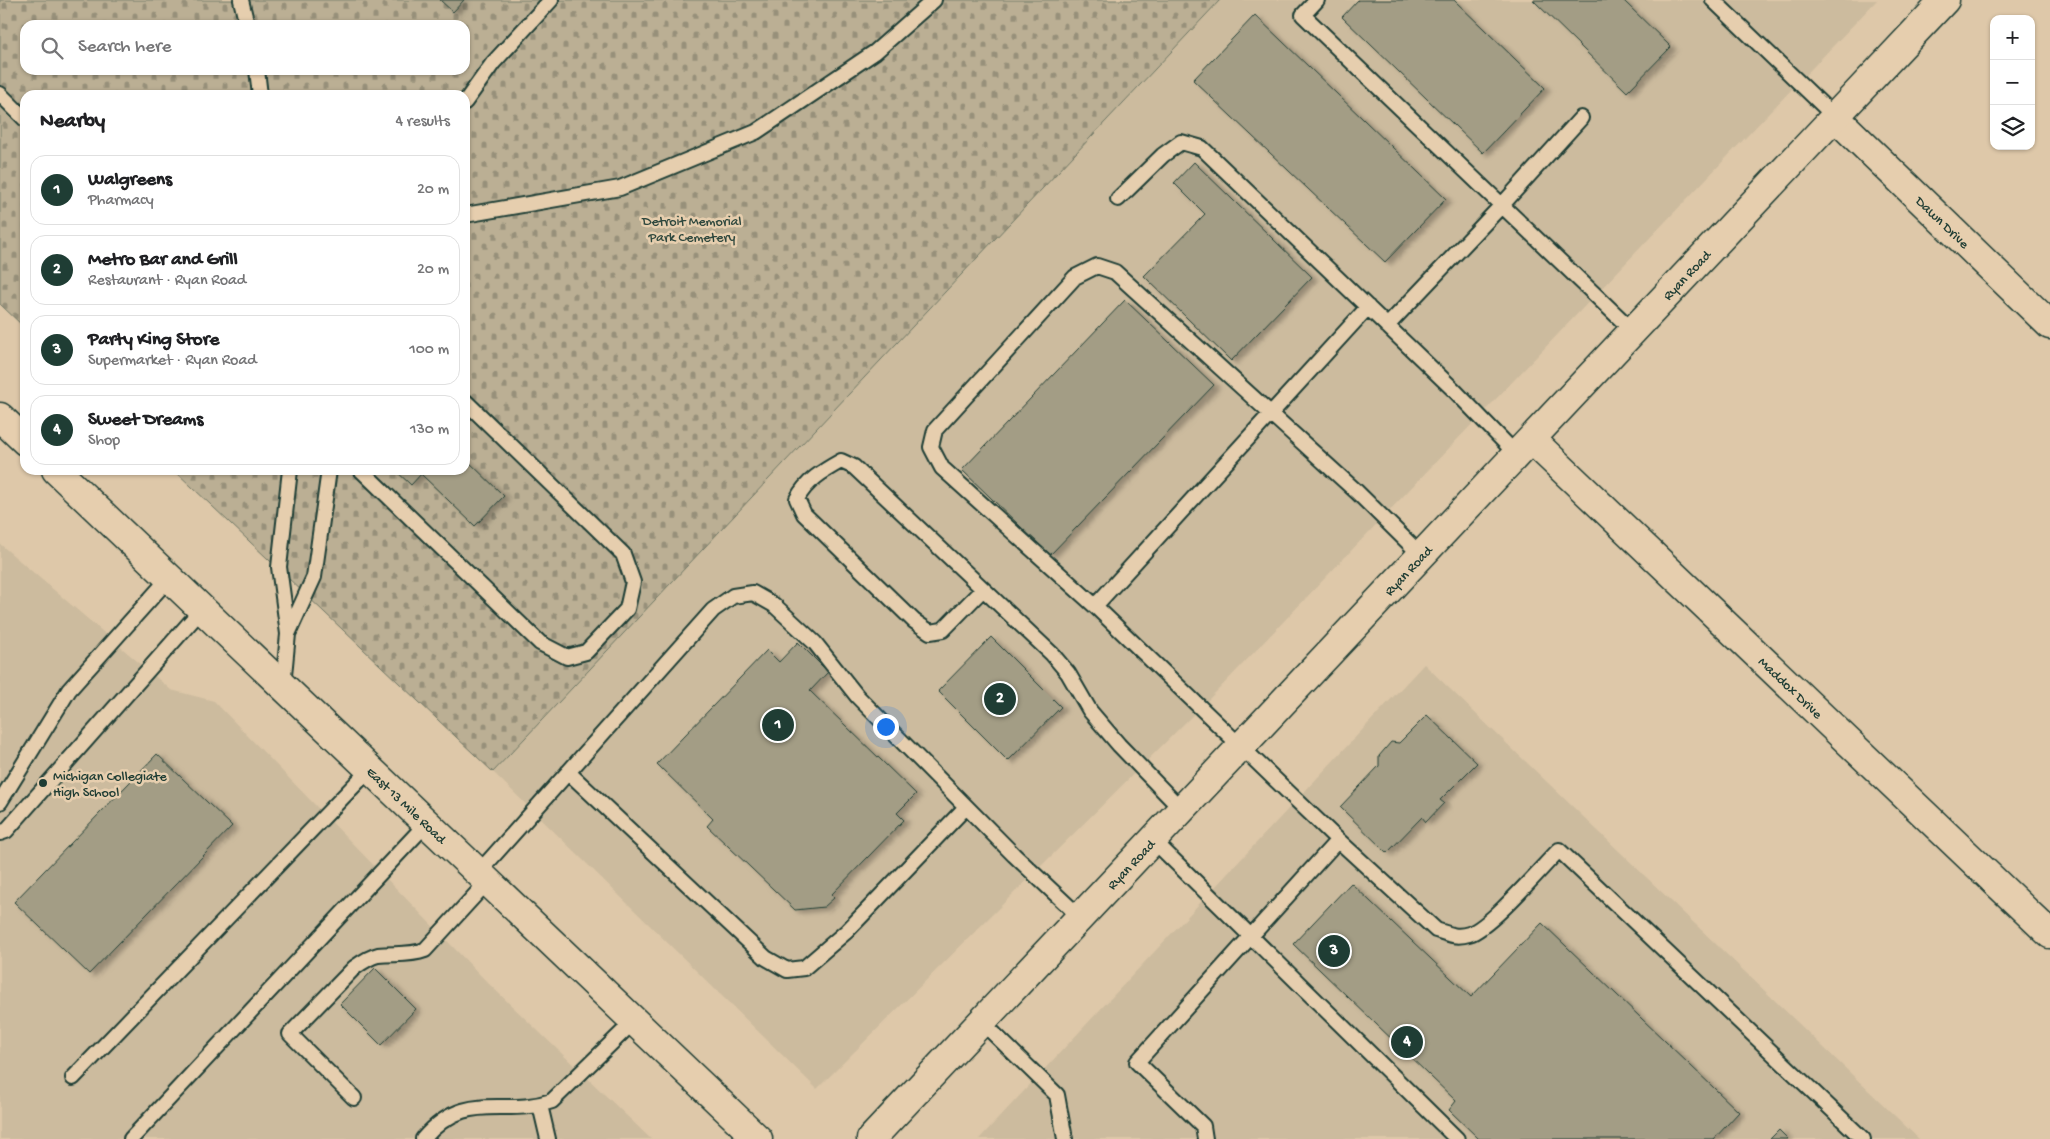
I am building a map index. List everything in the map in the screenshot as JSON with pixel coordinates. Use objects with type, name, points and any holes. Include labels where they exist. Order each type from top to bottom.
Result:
[{"type":"main road","name":"Ryan Road","points":[[871,1139],[1836,118],[1941,1]]},
{"type":"main road","name":"Dawn Drive","points":[[1836,118],[2050,325]]},
{"type":"main road","points":[[0,417],[20,436]]},
{"type":"main road","name":"Maddox Drive","points":[[1524,448],[2050,934]]},
{"type":"main road","name":"East 13 Mile Road","points":[[61,475],[758,1139]]},
{"type":"lane","points":[[241,0],[246,20]]},
{"type":"lane","points":[[470,95],[493,63],[551,0]]},
{"type":"lane","points":[[470,213],[620,188],[756,132],[875,52],[934,0]]},
{"type":"lane","points":[[1317,0],[1302,15],[1634,332]]},
{"type":"lane","points":[[1714,0],[1836,118]]},
{"type":"lane","points":[[258,75],[259,90]]},
{"type":"lane","points":[[0,94],[20,114]]},
{"type":"lane","points":[[1387,326],[1502,205],[1581,118]]},
{"type":"lane","points":[[1118,199],[1163,155],[1181,142],[1202,148],[1454,390],[1524,448]]},
{"type":"lane","points":[[1422,556],[1357,492],[1270,415],[1115,272],[1097,266],[1075,277],[935,430],[932,447],[942,468],[1095,606],[1338,840],[1436,930],[1454,936],[1471,934],[1489,922],[1559,850],[1863,1139]]},
{"type":"lane","points":[[1095,606],[1368,307]]},
{"type":"lane","points":[[366,475],[540,643],[567,658],[586,652],[627,609],[633,582],[622,554],[470,406]]},
{"type":"lane","points":[[983,589],[942,630],[930,632],[914,621],[804,514],[797,500],[803,488],[824,470],[841,461],[854,467],[1052,654],[1068,674],[1090,711],[1182,810]]},
{"type":"lane","points":[[283,686],[288,634],[279,567],[289,475]]},
{"type":"lane","points":[[288,634],[314,577],[328,475]]},
{"type":"lane","points":[[0,802],[69,690],[169,578]]},
{"type":"lane","points":[[354,1098],[290,1034],[354,968],[366,960],[376,955],[413,954],[425,950],[568,772],[713,610],[733,596],[753,594],[774,605],[815,643],[857,696],[966,807],[1081,918]]},
{"type":"lane","points":[[0,833],[6,831],[202,609]]},
{"type":"lane","points":[[73,1078],[370,769]]},
{"type":"lane","points":[[568,772],[766,958],[787,970],[804,968],[847,931],[966,807]]},
{"type":"lane","points":[[131,1139],[427,824]]},
{"type":"lane","points":[[1154,840],[1457,1139]]},
{"type":"lane","points":[[1205,1139],[1203,1126],[1137,1062],[1338,840]]},
{"type":"lane","points":[[423,1139],[433,1128],[452,1114],[480,1106],[540,1105],[552,1102],[634,1021]]},
{"type":"lane","points":[[982,1022],[1057,1096],[1065,1139]]},
{"type":"lane","points":[[540,1105],[548,1139]]},
{"type":"shaded area","points":[[1220,0],[1877,0],[1219,689],[817,1089],[493,772]]},
{"type":"shaded area","points":[[0,544],[171,690],[214,701],[489,984],[651,1139],[0,1139]]},
{"type":"shaded area","points":[[1424,664],[1919,1139],[979,1139]]},
{"type":"green space","name":"Detroit Memorial Park Cemetery","points":[[0,0],[1220,0],[493,772],[179,475],[470,475],[470,90],[20,90],[20,323],[0,304]]},
{"type":"building","points":[[440,0],[464,0],[453,12]]},
{"type":"building","points":[[1358,0],[1454,0],[1545,88],[1483,153],[1342,17]]},
{"type":"building","points":[[1533,0],[1623,0],[1671,47],[1627,92]]},
{"type":"building","points":[[1255,15],[1446,199],[1385,262],[1193,80]]},
{"type":"building","points":[[1194,162],[1312,277],[1231,361],[1144,276],[1205,214],[1174,183]]},
{"type":"building","points":[[1125,300],[1214,385],[1050,555],[962,470]]},
{"type":"building","points":[[470,463],[504,496],[475,526],[422,475],[470,475]]},
{"type":"building","points":[[400,475],[420,475],[411,485]]},
{"type":"building","points":[[991,637],[1061,707],[1008,761],[938,691]]},
{"type":"building","points":[[798,642],[828,672],[810,691],[916,794],[897,813],[904,820],[831,895],[834,898],[824,907],[795,910],[707,826],[713,819],[657,764],[767,650],[779,662]]},
{"type":"building","points":[[1427,715],[1477,763],[1440,800],[1444,803],[1426,822],[1422,817],[1387,853],[1340,807],[1379,766],[1379,756],[1391,742],[1399,743]]},
{"type":"building","points":[[157,754],[232,826],[89,974],[14,902]]},
{"type":"building","points":[[1351,883],[1471,997],[1542,923],[1739,1112],[1714,1139],[1479,1139],[1449,1110],[1456,1101],[1293,944]]},
{"type":"building","points":[[375,968],[416,1009],[381,1045],[340,1004]]},
{"type":"building","points":[[1779,1130],[1788,1139],[1770,1139]]},
{"type":"place","name":"Metro Bar and Grill","points":[[1000,699]]},
{"type":"place","name":"Walgreens","points":[[778,725]]},
{"type":"place","name":"Michigan Collegiate High School","points":[[43,783]]},
{"type":"place","name":"Party King Store","points":[[1334,951]]},
{"type":"place","name":"Sweet Dreams","points":[[1407,1042]]}]
